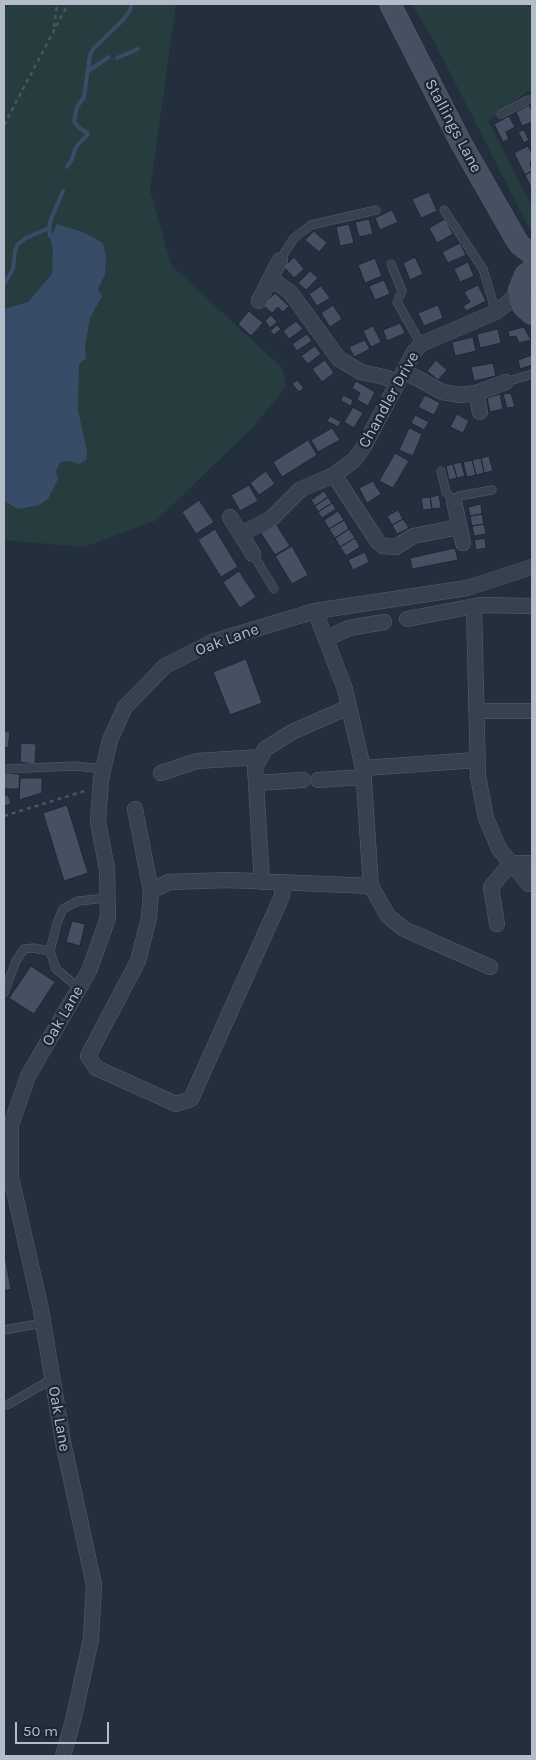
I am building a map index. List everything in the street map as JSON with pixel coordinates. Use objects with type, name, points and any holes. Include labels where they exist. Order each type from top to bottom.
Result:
[{"type":"main road","name":"Stallings Lane","points":[[390,4],[461,143],[526,250],[524,281]]},
{"type":"main road","points":[[524,281],[520,299],[523,306],[531,313]]},
{"type":"street","points":[[259,301],[280,260]]},
{"type":"street","points":[[271,279],[290,292],[338,359],[362,372],[401,377],[442,392],[461,394],[476,393],[506,382]]},
{"type":"street","name":"Chandler Drive","points":[[242,534],[272,518],[301,489],[334,474],[354,460],[364,448],[414,352],[421,344],[496,312],[510,300],[524,281]]},
{"type":"street","name":"Chandler Drive","points":[[496,312],[531,313]]},
{"type":"street","points":[[476,393],[480,412]]},
{"type":"street","points":[[334,474],[378,542],[384,546],[396,547],[413,536],[459,527]]},
{"type":"street","points":[[454,501],[463,542]]},
{"type":"street","points":[[230,517],[253,554]]},
{"type":"street","name":"Oak Lane","points":[[63,1756],[73,1721],[91,1639],[94,1585],[63,1442],[43,1323],[11,1177],[11,1125],[28,1076],[89,971],[108,918],[108,869],[98,822],[100,786],[110,740],[126,707],[165,666],[212,642],[315,611],[467,588],[532,568]]},
{"type":"street","points":[[408,619],[474,606],[524,604],[532,606]]},
{"type":"street","points":[[474,606],[477,760],[486,818],[499,849],[529,884]]},
{"type":"street","points":[[315,611],[345,689],[364,773],[371,886],[388,916],[404,929],[490,966]]},
{"type":"street","points":[[326,639],[349,628],[384,622]]},
{"type":"street","points":[[262,882],[255,768],[265,749],[292,732],[349,707]]},
{"type":"street","points":[[476,711],[532,711]]},
{"type":"street","points":[[162,773],[197,761],[260,758]]},
{"type":"street","points":[[256,783],[311,780],[477,760]]},
{"type":"street","points":[[135,810],[151,891],[149,918],[138,961],[88,1056],[96,1068],[176,1104],[191,1099],[282,896],[283,882]]},
{"type":"street","points":[[511,863],[532,863]]},
{"type":"street","points":[[497,924],[491,887],[511,863]]},
{"type":"street","points":[[151,891],[169,882],[228,880],[371,886]]},
{"type":"lane","points":[[501,114],[528,100],[532,100]]},
{"type":"lane","points":[[280,260],[294,238],[311,225],[376,210]]},
{"type":"lane","points":[[444,210],[483,269],[496,312]]},
{"type":"lane","points":[[391,264],[402,291],[397,302],[421,344]]},
{"type":"lane","points":[[506,382],[532,374]]},
{"type":"lane","points":[[441,471],[446,492],[454,501],[459,496],[492,490]]},
{"type":"lane","points":[[253,554],[274,589]]},
{"type":"lane","points":[[4,769],[75,766],[103,769]]},
{"type":"lane","points":[[79,988],[56,969],[50,951],[57,923],[63,909],[78,901],[108,898]]},
{"type":"lane","points":[[4,993],[16,961],[24,949],[33,948],[50,951]]},
{"type":"lane","points":[[4,1330],[43,1323]]},
{"type":"lane","points":[[4,1405],[9,1404],[52,1379]]},
{"type":"path","points":[[54,31],[57,4]]},
{"type":"path","points":[[4,125],[68,4]]},
{"type":"path","points":[[4,816],[100,786]]},
{"type":"green space","points":[[4,4],[176,4],[150,190],[171,265],[282,368],[287,386],[253,427],[157,520],[84,547],[4,540]]},
{"type":"green space","points":[[411,4],[532,4],[532,91],[528,91],[488,121],[532,206],[532,234],[434,41]]},
{"type":"water","points":[[57,224],[85,233],[103,243],[106,256],[105,274],[98,289],[102,296],[90,318],[85,345],[86,358],[79,364],[78,410],[87,452],[86,460],[79,464],[69,461],[61,462],[56,471],[58,479],[48,499],[39,505],[18,509],[4,501],[4,309],[28,302],[52,274],[53,248],[50,240]]},
{"type":"building","points":[[529,105],[532,111],[532,122],[522,126],[516,112]]},
{"type":"building","points":[[509,116],[515,127],[506,132],[509,139],[503,142],[494,124]]},
{"type":"building","points":[[524,130],[529,140],[524,143],[518,132]]},
{"type":"building","points":[[528,146],[532,154],[532,162],[530,162],[532,171],[525,175],[514,153]]},
{"type":"building","points":[[532,171],[532,190],[525,175]]},
{"type":"building","points":[[429,192],[437,211],[421,218],[412,199]]},
{"type":"building","points":[[392,210],[398,222],[380,230],[375,218]]},
{"type":"building","points":[[369,219],[373,234],[359,237],[355,222]]},
{"type":"building","points":[[445,219],[453,234],[437,243],[429,228]]},
{"type":"building","points":[[349,224],[354,243],[340,246],[336,227]]},
{"type":"building","points":[[314,231],[327,243],[319,252],[305,240]]},
{"type":"building","points":[[460,243],[466,255],[448,263],[442,252]]},
{"type":"building","points":[[294,257],[304,269],[294,278],[284,267]]},
{"type":"building","points":[[415,257],[423,274],[410,280],[403,263]]},
{"type":"building","points":[[375,258],[382,276],[365,283],[358,265]]},
{"type":"building","points":[[468,262],[474,276],[460,282],[454,269]]},
{"type":"building","points":[[310,271],[318,278],[306,290],[298,283]]},
{"type":"building","points":[[384,280],[390,294],[375,300],[369,286]]},
{"type":"building","points":[[478,285],[486,301],[466,311],[463,306],[470,302],[464,292]]},
{"type":"building","points":[[321,286],[330,298],[317,306],[309,294]]},
{"type":"building","points":[[275,293],[289,306],[283,312],[278,307],[272,313],[263,305]]},
{"type":"building","points":[[333,305],[342,319],[330,327],[321,313]]},
{"type":"building","points":[[438,305],[443,318],[424,326],[418,313]]},
{"type":"building","points":[[249,311],[263,323],[251,336],[238,324]]},
{"type":"building","points":[[271,315],[277,322],[270,328],[265,321]]},
{"type":"building","points":[[296,321],[303,329],[289,339],[283,331]]},
{"type":"building","points":[[400,323],[405,333],[387,341],[383,330]]},
{"type":"building","points":[[277,325],[281,329],[274,335],[270,331]]},
{"type":"building","points":[[373,326],[381,342],[371,347],[363,331]]},
{"type":"building","points":[[524,327],[531,340],[519,343],[516,336],[509,337],[508,331]]},
{"type":"building","points":[[498,329],[501,343],[480,348],[477,334]]},
{"type":"building","points":[[307,334],[312,341],[297,351],[292,344]]},
{"type":"building","points":[[473,337],[476,351],[455,356],[452,342]]},
{"type":"building","points":[[365,340],[370,349],[354,357],[349,347]]},
{"type":"building","points":[[315,346],[321,354],[308,364],[301,356]]},
{"type":"building","points":[[532,355],[532,365],[520,369],[518,360]]},
{"type":"building","points":[[325,360],[334,373],[322,382],[312,369]]},
{"type":"building","points":[[436,360],[447,370],[438,380],[427,371]]},
{"type":"building","points":[[493,363],[496,376],[474,381],[471,367]]},
{"type":"building","points":[[297,380],[304,388],[299,392],[292,384]]},
{"type":"building","points":[[356,381],[375,392],[368,406],[357,400],[360,393],[352,388]]},
{"type":"building","points":[[511,393],[515,407],[507,408],[503,394]]},
{"type":"building","points":[[500,394],[503,409],[490,412],[487,398]]},
{"type":"building","points":[[343,395],[353,400],[351,406],[341,401]]},
{"type":"building","points":[[425,395],[440,403],[434,415],[418,407]]},
{"type":"building","points":[[353,407],[363,413],[354,428],[344,422]]},
{"type":"building","points":[[457,414],[469,421],[463,433],[450,427]]},
{"type":"building","points":[[415,415],[429,422],[424,430],[411,423]]},
{"type":"building","points":[[330,416],[341,422],[338,427],[327,421]]},
{"type":"building","points":[[332,428],[340,440],[318,452],[311,440]]},
{"type":"building","points":[[409,428],[422,434],[413,456],[399,450]]},
{"type":"building","points":[[308,440],[317,455],[282,477],[273,462]]},
{"type":"building","points":[[395,453],[409,461],[393,488],[379,481]]},
{"type":"building","points":[[489,456],[493,471],[484,473],[481,458]]},
{"type":"building","points":[[481,458],[484,473],[476,475],[472,460]]},
{"type":"building","points":[[472,460],[476,475],[467,477],[463,462]]},
{"type":"building","points":[[461,462],[465,476],[457,478],[453,464]]},
{"type":"building","points":[[453,464],[457,478],[449,480],[446,466]]},
{"type":"building","points":[[266,471],[275,484],[259,495],[250,483]]},
{"type":"building","points":[[373,481],[381,494],[367,503],[359,488]]},
{"type":"building","points":[[249,485],[258,501],[240,511],[231,495]]},
{"type":"building","points":[[324,491],[328,497],[315,506],[311,500]]},
{"type":"building","points":[[439,495],[441,508],[432,509],[430,497]]},
{"type":"building","points":[[328,497],[332,503],[318,512],[315,506]]},
{"type":"building","points":[[430,497],[432,509],[423,510],[421,498]]},
{"type":"building","points":[[199,500],[214,522],[196,534],[182,512]]},
{"type":"building","points":[[332,503],[336,509],[322,518],[318,512]]},
{"type":"building","points":[[481,504],[482,514],[470,516],[468,507]]},
{"type":"building","points":[[398,510],[403,519],[392,525],[387,516]]},
{"type":"building","points":[[338,511],[344,520],[329,529],[324,520]]},
{"type":"building","points":[[482,514],[484,524],[472,526],[470,516]]},
{"type":"building","points":[[403,519],[409,528],[397,534],[392,525]]},
{"type":"building","points":[[344,520],[349,529],[335,538],[329,529]]},
{"type":"building","points":[[276,524],[290,546],[275,555],[261,533]]},
{"type":"building","points":[[484,524],[486,534],[474,536],[472,526]]},
{"type":"building","points":[[215,529],[238,567],[221,577],[198,540]]},
{"type":"building","points":[[349,529],[355,538],[340,547],[335,538]]},
{"type":"building","points":[[355,538],[360,547],[346,556],[340,547]]},
{"type":"building","points":[[485,538],[486,548],[476,550],[474,540]]},
{"type":"building","points":[[292,546],[308,575],[292,584],[275,556]]},
{"type":"building","points":[[455,548],[458,560],[412,569],[410,558]]},
{"type":"building","points":[[365,552],[369,562],[353,570],[348,560]]},
{"type":"building","points":[[239,571],[256,597],[240,608],[223,582]]},
{"type":"building","points":[[246,659],[262,703],[230,715],[213,672]]},
{"type":"building","points":[[4,731],[10,732],[8,748],[4,747]]},
{"type":"building","points":[[21,743],[36,744],[35,764],[20,762]]},
{"type":"building","points":[[4,773],[20,774],[19,789],[4,789]]},
{"type":"building","points":[[20,778],[42,778],[42,793],[19,800]]},
{"type":"building","points":[[8,795],[11,804],[4,806],[4,796]]},
{"type":"building","points":[[67,805],[88,873],[64,881],[43,813]]},
{"type":"building","points":[[72,921],[85,924],[80,946],[66,942]]},
{"type":"building","points":[[31,966],[55,982],[34,1014],[9,998]]},
{"type":"building","points":[[4,1251],[11,1289],[4,1291]]},
{"type":"waterway","points":[[67,167],[76,147],[88,134],[79,128],[74,121],[77,107],[84,97],[90,55],[93,49],[121,22],[129,12],[132,4]]},
{"type":"waterway","points":[[117,58],[138,49]]},
{"type":"waterway","points":[[88,71],[109,57]]},
{"type":"waterway","points":[[50,236],[51,219],[63,191]]},
{"type":"waterway","points":[[4,284],[13,269],[15,251],[18,244],[26,238],[49,228]]}]
